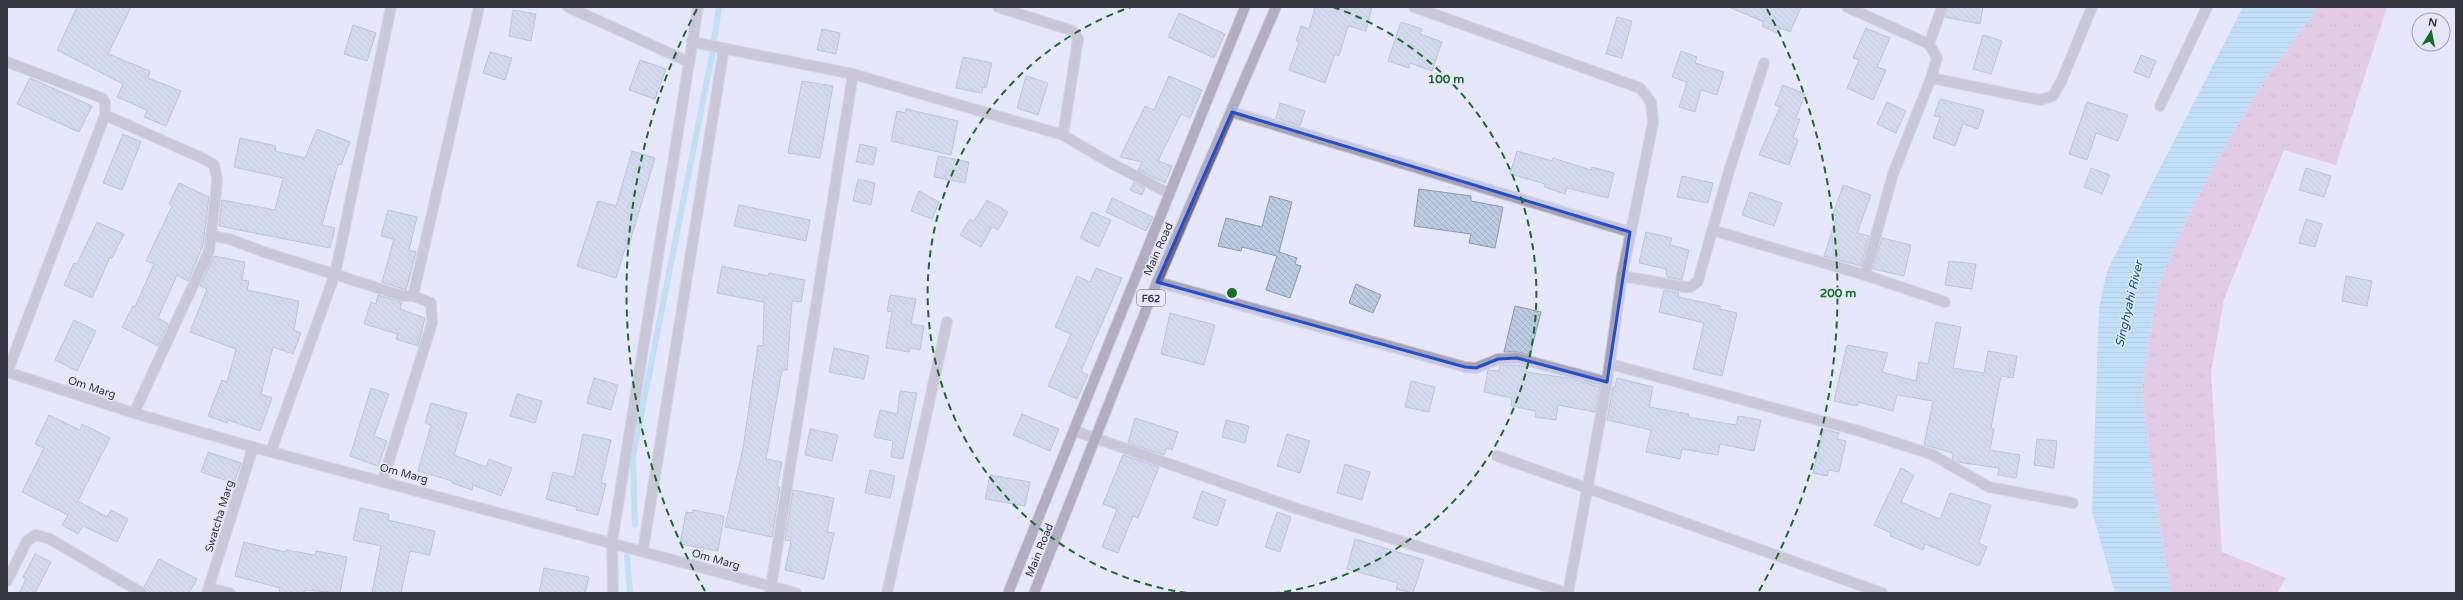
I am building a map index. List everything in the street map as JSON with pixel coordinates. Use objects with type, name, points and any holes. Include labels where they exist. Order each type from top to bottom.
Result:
[{"type":"main road","name":"Main Road","points":[[1008,593],[1075,431],[1245,7]]},
{"type":"main road","name":"Main Road","points":[[1034,593],[1097,438],[1157,282],[1232,112],[1276,7]]},
{"type":"street","points":[[272,451],[335,274],[391,7]]},
{"type":"street","points":[[413,296],[480,7]]},
{"type":"street","points":[[568,7],[689,62]]},
{"type":"street","points":[[613,593],[612,542],[689,62],[697,43],[698,7]]},
{"type":"street","points":[[998,7],[1073,31],[1078,39],[1063,135]]},
{"type":"street","points":[[1075,431],[1298,510],[1567,593],[1589,489],[1630,232],[1653,123],[1651,102],[1640,88],[1414,7]]},
{"type":"street","points":[[1847,7],[1929,44],[1937,58],[1931,78],[1893,174],[1865,275]]},
{"type":"street","points":[[1929,44],[1942,7]]},
{"type":"street","points":[[1931,78],[2040,100],[2053,96],[2062,82],[2092,7]]},
{"type":"street","points":[[2160,106],[2206,7]]},
{"type":"street","points":[[697,43],[853,74],[1063,135],[1107,161],[1170,194]]},
{"type":"street","points":[[643,550],[721,48]]},
{"type":"street","points":[[7,62],[102,98],[105,102],[105,115],[7,372]]},
{"type":"street","points":[[1622,276],[1691,287],[1698,281],[1729,171],[1764,63]]},
{"type":"street","points":[[770,590],[853,74]]},
{"type":"street","points":[[1232,112],[1630,232]]},
{"type":"street","points":[[105,115],[214,165],[217,178],[209,251],[134,413]]},
{"type":"street","points":[[1712,230],[1865,275],[1945,302]]},
{"type":"street","points":[[211,235],[232,240],[264,252],[403,296],[413,296],[431,303],[432,323],[383,480]]},
{"type":"street","points":[[1157,282],[1465,367],[1476,368],[1498,359],[1517,358],[1607,382]]},
{"type":"street","points":[[887,593],[947,322]]},
{"type":"street","points":[[1610,364],[1859,431],[1931,454],[1989,487],[2073,504]]},
{"type":"street","name":"Om Marg","points":[[7,372],[134,413],[253,447],[383,480],[643,550],[770,590],[796,593]]},
{"type":"street","name":"Swatcha Marg","points":[[208,590],[253,447]]},
{"type":"street","points":[[1497,456],[1882,593]]},
{"type":"street","points":[[7,581],[27,541],[36,535],[50,539],[142,593]]},
{"type":"street","points":[[208,590],[230,593]]},
{"type":"highlighted area","points":[[1232,112],[1630,232],[1607,382],[1517,358],[1498,359],[1476,368],[1465,367],[1157,282]]},
{"type":"green space","points":[[2318,7],[2387,7],[2336,165],[2284,150],[2224,299],[2211,372],[2222,552],[2286,578],[2277,593],[2171,593],[2154,491],[2142,389],[2157,289],[2187,218],[2232,134],[2268,76]]},
{"type":"water","name":"Singhyahi River","points":[[2243,7],[2318,7],[2268,76],[2232,134],[2187,218],[2157,289],[2142,389],[2154,491],[2171,593],[2115,593],[2092,511],[2099,308],[2107,271]]},
{"type":"building","points":[[77,7],[131,7],[108,54],[150,71],[148,78],[181,91],[166,126],[144,117],[147,110],[117,97],[123,84],[57,50]]},
{"type":"building","points":[[1315,7],[1372,7],[1366,31],[1348,26],[1339,56],[1335,54],[1325,83],[1289,70],[1299,42],[1296,41],[1301,26],[1309,29]]},
{"type":"building","points":[[1729,7],[1801,7],[1790,32],[1780,28],[1777,33],[1762,26],[1764,22]]},
{"type":"building","points":[[1948,7],[1983,7],[1980,24],[1945,17]]},
{"type":"building","points":[[513,10],[536,14],[531,41],[509,36]]},
{"type":"building","points":[[1179,13],[1225,34],[1214,58],[1168,37]]},
{"type":"building","points":[[1617,17],[1632,21],[1622,58],[1606,54]]},
{"type":"building","points":[[1401,22],[1422,29],[1420,34],[1442,42],[1432,71],[1410,63],[1409,68],[1388,61]]},
{"type":"building","points":[[353,25],[376,33],[367,61],[344,54]]},
{"type":"building","points":[[1866,28],[1890,38],[1877,67],[1886,70],[1873,100],[1847,88],[1859,60],[1853,58]]},
{"type":"building","points":[[822,29],[840,33],[836,54],[817,50]]},
{"type":"building","points":[[1983,35],[2002,41],[1991,74],[1973,69]]},
{"type":"building","points":[[1681,51],[1697,57],[1695,63],[1724,72],[1717,95],[1701,90],[1695,112],[1679,107],[1687,82],[1672,77]]},
{"type":"building","points":[[490,52],[512,58],[505,80],[483,73]]},
{"type":"building","points":[[2141,55],[2156,61],[2149,78],[2134,72]]},
{"type":"building","points":[[963,57],[992,63],[986,88],[983,87],[982,93],[956,88]]},
{"type":"building","points":[[640,60],[666,69],[655,99],[629,90]]},
{"type":"building","points":[[1026,76],[1048,83],[1038,115],[1017,108]]},
{"type":"building","points":[[1169,76],[1202,90],[1190,118],[1181,114],[1158,161],[1172,166],[1165,183],[1138,170],[1142,162],[1120,157],[1145,106],[1154,110]]},
{"type":"building","points":[[30,78],[92,106],[79,132],[17,104]]},
{"type":"building","points":[[802,81],[833,86],[820,158],[788,153]]},
{"type":"building","points":[[1783,85],[1805,94],[1796,118],[1800,120],[1793,137],[1798,140],[1789,165],[1759,155],[1780,107],[1775,105]]},
{"type":"building","points":[[1940,99],[1984,110],[1978,129],[1963,124],[1955,146],[1933,138],[1940,117],[1934,116]]},
{"type":"building","points":[[1887,102],[1906,111],[1896,133],[1877,124]]},
{"type":"building","points":[[2087,102],[2128,115],[2118,141],[2096,133],[2087,160],[2069,154]]},
{"type":"building","points":[[1280,103],[1305,111],[1300,126],[1276,118]]},
{"type":"building","points":[[906,109],[958,121],[951,155],[891,141],[897,111],[905,113]]},
{"type":"building","points":[[317,129],[350,142],[341,165],[338,164],[322,225],[335,228],[330,248],[219,226],[222,200],[275,210],[283,178],[234,167],[240,138],[276,146],[275,151],[305,158]]},
{"type":"building","points":[[123,134],[141,142],[122,190],[103,183]]},
{"type":"building","points":[[860,144],[877,148],[873,165],[856,162]]},
{"type":"building","points":[[632,151],[655,158],[628,248],[625,248],[616,278],[577,266],[598,201],[616,206]]},
{"type":"building","points":[[1517,151],[1552,161],[1553,158],[1591,170],[1592,167],[1614,173],[1608,198],[1567,188],[1565,194],[1544,187],[1545,184],[1510,174]]},
{"type":"building","points":[[938,156],[969,162],[965,183],[934,177]]},
{"type":"building","points":[[2091,168],[2110,175],[2102,194],[2084,187]]},
{"type":"building","points":[[2306,168],[2331,176],[2324,197],[2299,190]]},
{"type":"building","points":[[1682,176],[1713,183],[1708,203],[1677,197]]},
{"type":"building","points":[[858,179],[875,183],[871,205],[853,201]]},
{"type":"building","points":[[1134,182],[1145,188],[1142,195],[1130,190]]},
{"type":"building","points":[[179,183],[209,197],[203,245],[188,281],[177,275],[158,318],[168,324],[158,346],[122,327],[133,306],[135,307],[154,264],[146,261],[172,206],[169,204]]},
{"type":"building","points":[[1843,185],[1871,195],[1857,233],[1869,236],[1861,266],[1824,256],[1837,216],[1833,215]]},
{"type":"building","points":[[1419,189],[1471,196],[1471,201],[1503,207],[1495,248],[1469,243],[1471,234],[1414,226]]},
{"type":"building","points":[[919,191],[939,202],[932,219],[911,211]]},
{"type":"building","points":[[1750,192],[1782,203],[1774,226],[1742,215]]},
{"type":"building","points":[[1270,196],[1292,202],[1279,252],[1297,258],[1295,264],[1301,266],[1290,298],[1266,290],[1277,256],[1242,247],[1241,251],[1218,246],[1226,218],[1262,227]]},
{"type":"building","points":[[1112,198],[1153,217],[1146,231],[1106,212]]},
{"type":"building","points":[[987,200],[1008,212],[998,230],[992,227],[981,247],[960,235],[970,219],[974,221]]},
{"type":"building","points":[[739,205],[810,220],[806,241],[734,226]]},
{"type":"building","points":[[388,210],[417,217],[409,250],[416,252],[406,290],[382,282],[394,239],[381,236]]},
{"type":"building","points":[[1092,212],[1111,220],[1099,247],[1080,238]]},
{"type":"building","points":[[2306,219],[2322,224],[2315,247],[2299,243]]},
{"type":"building","points":[[97,222],[124,234],[112,258],[110,257],[92,298],[64,285],[74,263],[77,264]]},
{"type":"building","points":[[1646,232],[1672,238],[1670,245],[1689,250],[1682,280],[1667,277],[1666,269],[1639,263]]},
{"type":"building","points":[[1882,238],[1911,245],[1904,276],[1873,269]]},
{"type":"building","points":[[214,256],[245,262],[242,280],[249,281],[247,290],[299,301],[294,330],[301,333],[293,354],[273,347],[261,394],[272,398],[260,431],[228,420],[227,423],[208,416],[222,380],[227,382],[236,349],[190,332],[207,289],[200,286]]},
{"type":"building","points":[[1949,261],[1976,264],[1972,289],[1945,285]]},
{"type":"building","points":[[722,266],[768,276],[769,273],[805,280],[801,302],[792,301],[787,370],[782,370],[766,459],[782,462],[777,486],[780,487],[772,537],[725,527],[743,448],[758,345],[763,346],[764,302],[717,293]]},
{"type":"building","points":[[1096,268],[1122,278],[1081,371],[1088,375],[1077,399],[1048,386],[1071,334],[1055,327],[1077,276],[1090,282]]},
{"type":"building","points":[[2346,276],[2372,281],[2367,306],[2342,301]]},
{"type":"building","points":[[1356,284],[1381,295],[1373,313],[1349,303]]},
{"type":"building","points":[[1664,290],[1679,293],[1678,297],[1720,306],[1720,309],[1737,313],[1722,376],[1693,369],[1704,323],[1659,312]]},
{"type":"building","points":[[378,295],[402,302],[400,309],[425,318],[418,346],[396,339],[398,334],[364,324],[371,302],[376,304]]},
{"type":"building","points":[[890,295],[916,299],[911,324],[924,326],[920,350],[910,348],[909,352],[886,348],[892,312],[887,311]]},
{"type":"building","points":[[1515,306],[1541,312],[1530,355],[1517,352],[1504,352]]},
{"type":"building","points":[[1170,313],[1215,325],[1204,365],[1161,354]]},
{"type":"building","points":[[74,320],[96,331],[77,371],[55,360]]},
{"type":"building","points":[[1936,322],[1961,327],[1953,368],[1984,373],[1988,351],[2017,356],[2013,378],[2001,376],[1991,428],[1994,429],[1990,450],[2020,455],[2016,478],[1998,475],[1999,468],[1957,462],[1952,459],[1953,453],[1924,445],[1933,401],[1897,395],[1893,411],[1858,402],[1857,406],[1834,401],[1847,345],[1888,353],[1882,372],[1916,381],[1919,362],[1928,364]]},
{"type":"building","points":[[834,348],[869,356],[864,379],[829,372]]},
{"type":"building","points":[[1500,365],[1527,367],[1526,372],[1568,378],[1600,387],[1595,412],[1558,405],[1556,420],[1535,417],[1536,411],[1511,406],[1512,398],[1484,392],[1488,370],[1499,371]]},
{"type":"building","points":[[594,378],[618,385],[611,410],[587,403]]},
{"type":"building","points":[[1617,378],[1653,387],[1649,407],[1689,414],[1688,417],[1736,425],[1738,416],[1761,420],[1754,451],[1720,444],[1718,455],[1682,449],[1680,459],[1646,452],[1651,430],[1607,420],[1613,387],[1615,387]]},
{"type":"building","points":[[1411,381],[1435,387],[1429,412],[1405,407]]},
{"type":"building","points":[[371,388],[389,394],[374,436],[387,441],[378,466],[350,456]]},
{"type":"building","points":[[900,391],[917,393],[903,459],[891,457],[893,441],[874,437],[880,410],[897,414]]},
{"type":"building","points":[[517,394],[542,401],[535,423],[510,416]]},
{"type":"building","points":[[431,403],[467,413],[454,455],[486,467],[489,459],[512,468],[501,496],[473,485],[472,490],[452,483],[452,481],[418,471],[431,425],[425,423]]},
{"type":"building","points":[[1022,414],[1059,429],[1050,451],[1013,435]]},
{"type":"building","points":[[49,415],[80,430],[82,424],[110,438],[78,501],[107,517],[111,510],[128,519],[117,542],[83,526],[78,534],[62,525],[68,515],[22,492],[44,448],[35,444]]},
{"type":"building","points":[[1135,418],[1178,432],[1172,450],[1167,448],[1164,455],[1128,443]]},
{"type":"building","points":[[1226,420],[1249,426],[1245,443],[1222,437]]},
{"type":"building","points":[[810,429],[838,435],[832,461],[805,455]]},
{"type":"building","points":[[1823,429],[1839,433],[1837,439],[1846,441],[1839,472],[1829,470],[1827,476],[1813,473]]},
{"type":"building","points":[[583,434],[611,440],[601,483],[606,484],[598,515],[576,510],[577,507],[546,499],[553,472],[574,477]]},
{"type":"building","points":[[1287,434],[1310,441],[1300,473],[1277,466]]},
{"type":"building","points":[[2037,439],[2057,441],[2054,468],[2034,465]]},
{"type":"building","points":[[208,452],[241,463],[234,483],[201,472]]},
{"type":"building","points":[[1123,455],[1159,467],[1138,518],[1133,516],[1118,553],[1102,547],[1117,509],[1103,504]]},
{"type":"building","points":[[1345,464],[1370,472],[1362,500],[1337,493]]},
{"type":"building","points":[[1901,468],[1914,475],[1901,502],[1940,519],[1950,493],[1991,505],[1979,543],[1987,547],[1979,566],[1925,544],[1923,550],[1890,536],[1891,533],[1874,525]]},
{"type":"building","points":[[870,470],[895,476],[890,498],[865,493]]},
{"type":"building","points":[[990,475],[1030,482],[1025,506],[985,499]]},
{"type":"building","points":[[793,490],[834,498],[827,532],[834,533],[824,579],[785,570],[791,541],[785,540]]},
{"type":"building","points":[[1202,491],[1226,500],[1217,526],[1193,518]]},
{"type":"building","points":[[360,508],[389,514],[388,520],[435,531],[430,555],[410,551],[401,593],[372,593],[381,546],[353,540]]},
{"type":"building","points":[[693,510],[724,516],[718,551],[680,544],[686,512],[693,513]]},
{"type":"building","points":[[1277,512],[1291,517],[1280,552],[1265,547]]},
{"type":"building","points":[[1355,539],[1424,560],[1413,593],[1396,589],[1398,583],[1347,569]]},
{"type":"building","points":[[244,542],[285,552],[286,550],[315,555],[316,551],[347,557],[340,593],[305,590],[305,593],[279,593],[280,588],[235,576]]},
{"type":"building","points":[[35,554],[51,562],[35,593],[19,593],[26,579],[23,577]]},
{"type":"building","points":[[159,559],[197,579],[189,593],[152,593],[144,587]]},
{"type":"building","points":[[544,568],[589,577],[585,593],[539,593]]},
{"type":"waterway","points":[[635,525],[633,456],[711,60],[719,7]]},
{"type":"waterway","points":[[627,556],[630,593]]}]
